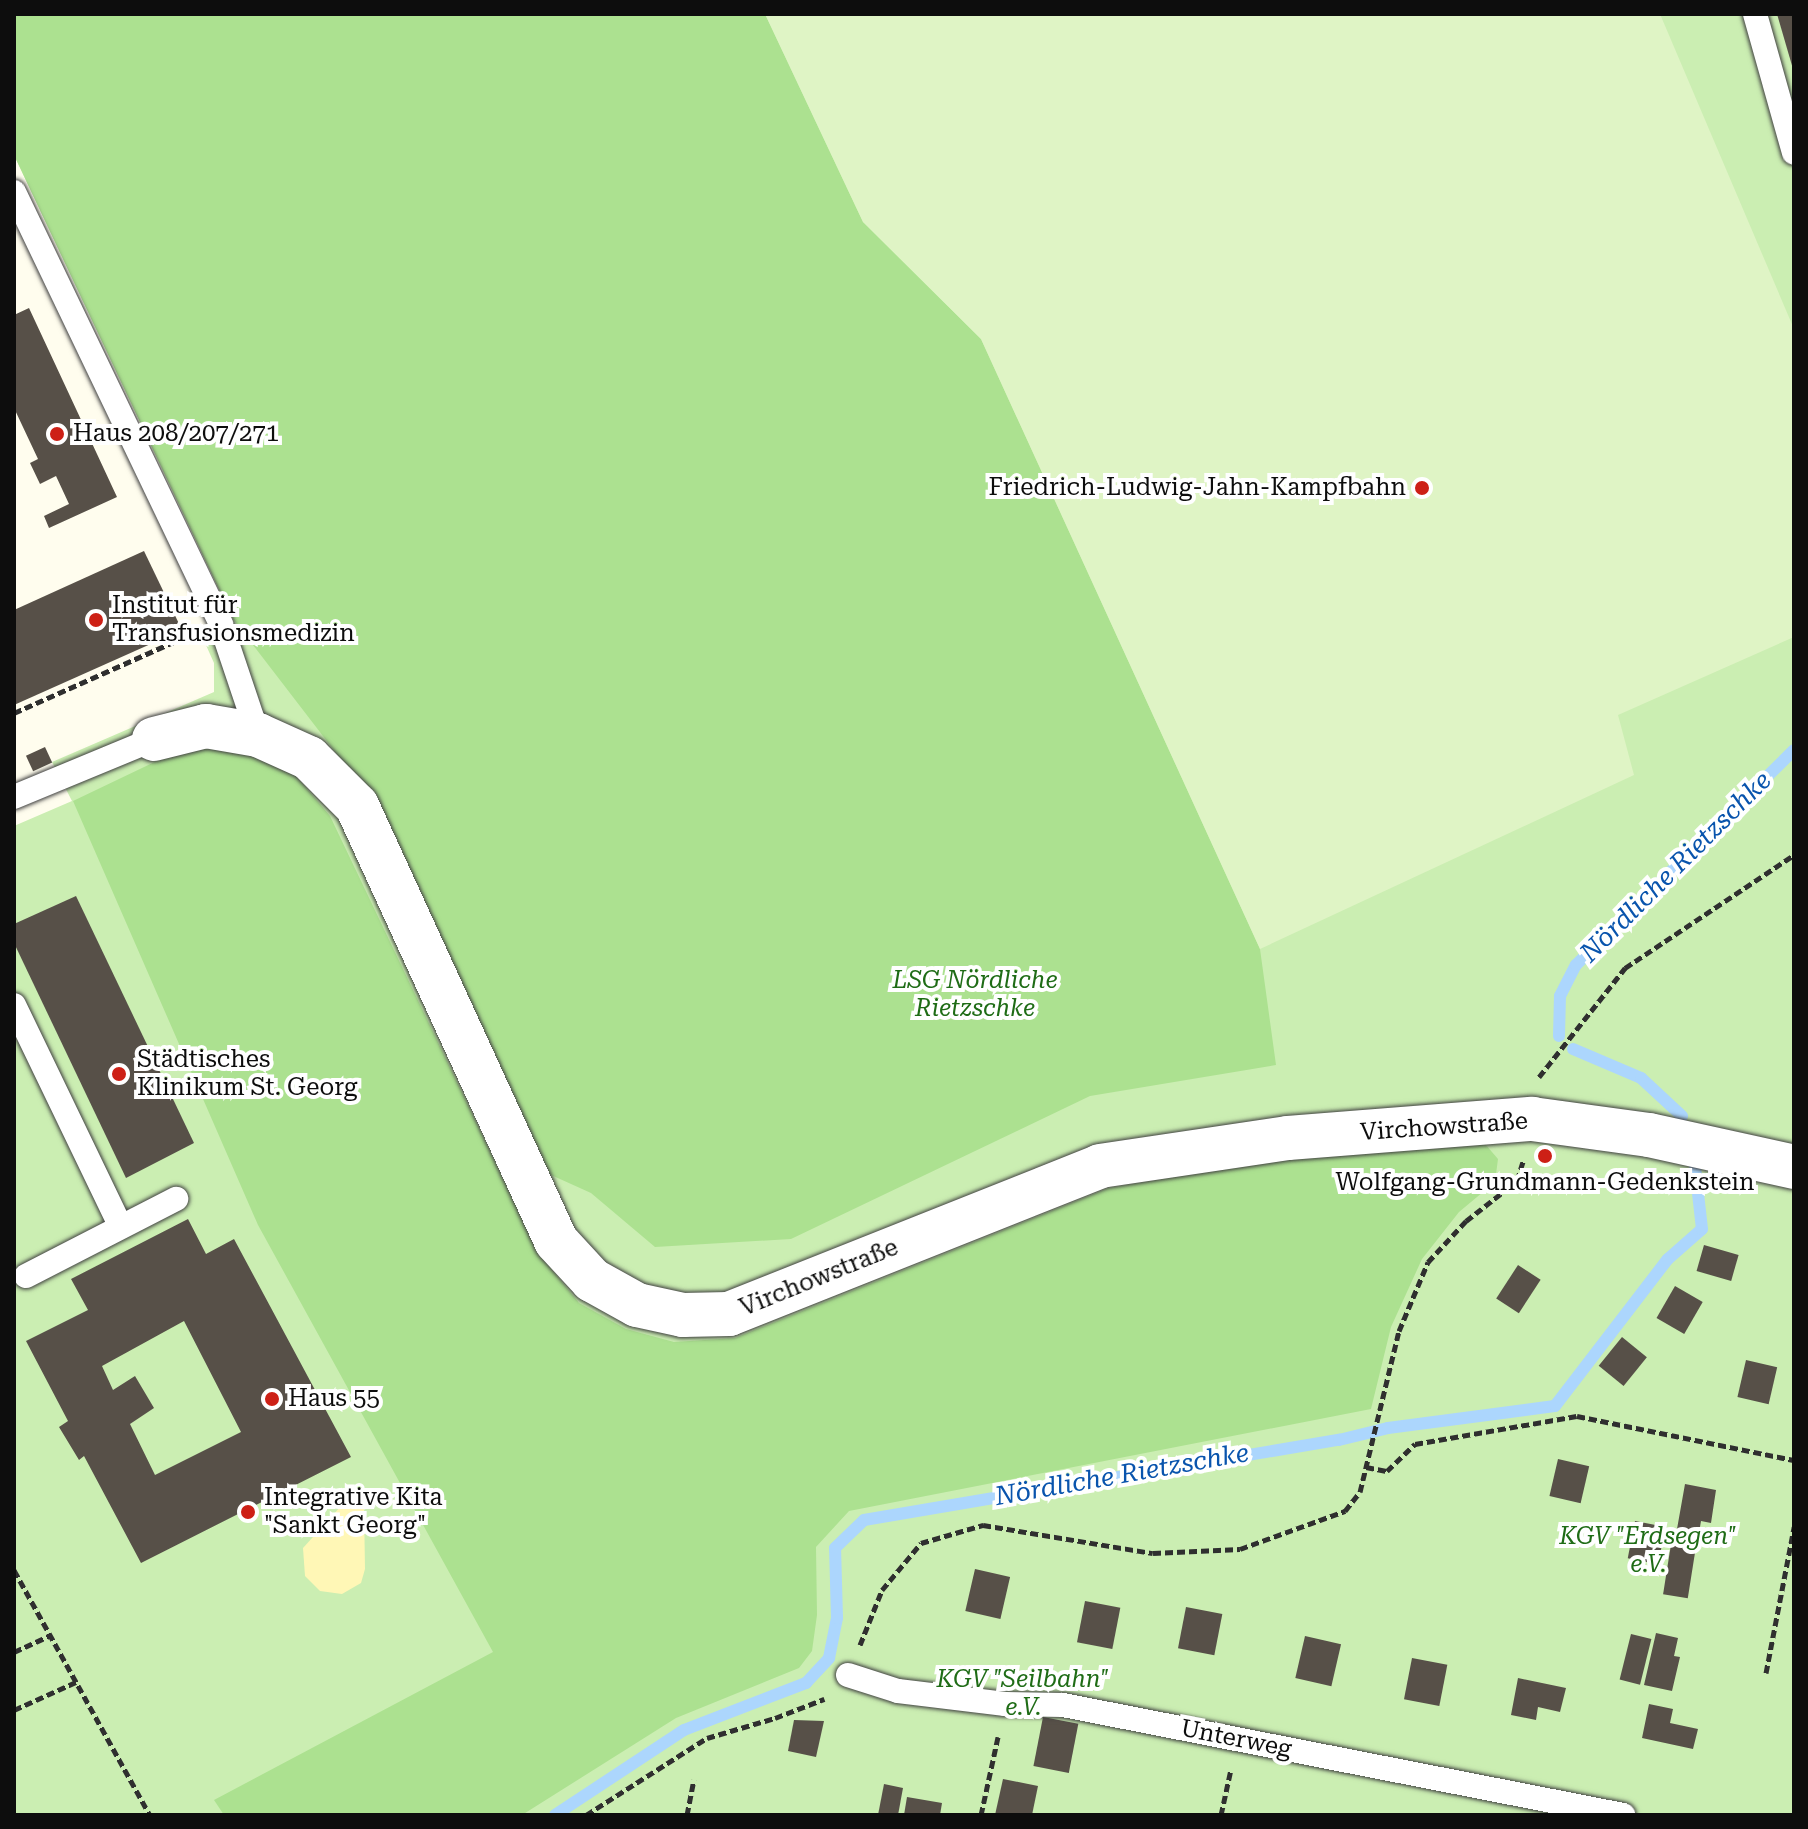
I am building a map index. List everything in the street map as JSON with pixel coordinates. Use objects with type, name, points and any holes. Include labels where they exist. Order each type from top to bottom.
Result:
[{"type":"street","name":"Virchowstraße","points":[[154,739],[206,726],[258,735],[309,758],[357,806],[556,1241],[592,1280],[637,1305],[683,1315],[729,1314],[1100,1166],[1288,1138],[1532,1119],[1649,1135],[1794,1167]]},
{"type":"lane","points":[[1755,14],[1794,153]]},
{"type":"lane","points":[[14,192],[221,625],[258,735]]},
{"type":"lane","points":[[14,797],[154,739]]},
{"type":"lane","points":[[14,1005],[121,1227]]},
{"type":"lane","points":[[26,1276],[176,1199]]},
{"type":"lane","name":"Unterweg","points":[[848,1675],[898,1691],[1005,1704],[1063,1705],[1623,1815]]},
{"type":"path","points":[[14,713],[192,632]]},
{"type":"path","points":[[1558,1051],[1625,968],[1794,855]]},
{"type":"path","points":[[586,1815],[707,1738],[775,1718],[824,1699],[848,1675],[882,1590],[921,1543],[983,1525],[1153,1553],[1240,1549],[1345,1511],[1360,1492],[1399,1331],[1428,1262],[1466,1221],[1517,1181],[1532,1119]]},
{"type":"path","points":[[1366,1467],[1387,1471],[1415,1444],[1577,1416],[1794,1460]]},
{"type":"path","points":[[1766,1673],[1794,1527]]},
{"type":"path","points":[[14,1570],[150,1815]]},
{"type":"path","points":[[14,1652],[51,1635]]},
{"type":"path","points":[[14,1710],[76,1682]]},
{"type":"path","points":[[981,1815],[1005,1704]]},
{"type":"path","points":[[1221,1815],[1238,1740]]},
{"type":"path","points":[[687,1815],[694,1780]]},
{"type":"green space","name":"LSG Nördliche Rietzschke","points":[[14,14],[1794,14],[1794,1815],[14,1815],[14,826],[72,801],[52,762],[214,692],[214,663],[201,634],[233,619],[14,155]]},
{"type":"green space","points":[[14,14],[765,14],[863,222],[981,339],[1260,949],[1276,1065],[1090,1096],[791,1239],[655,1247],[591,1193],[540,1170],[376,805],[233,619],[14,155]]},
{"type":"green space","name":"Friedrich-Ludwig-Jahn-Kampfbahn","points":[[765,14],[1660,14],[1794,329],[1794,637],[1618,715],[1634,775],[1260,949],[981,339],[863,222]]},
{"type":"green space","points":[[209,747],[252,754],[296,776],[330,816],[539,1254],[579,1303],[626,1329],[674,1342],[735,1338],[1109,1188],[1290,1157],[1480,1138],[1498,1159],[1495,1182],[1459,1212],[1422,1259],[1391,1327],[1371,1409],[849,1511],[816,1547],[817,1615],[812,1651],[799,1668],[676,1718],[522,1815],[224,1815],[214,1800],[493,1652],[258,1225],[73,801],[165,757]]},
{"type":"sand","points":[[342,1505],[364,1507],[365,1569],[361,1583],[342,1594],[320,1591],[305,1576],[303,1548]]},
{"type":"building","points":[[1777,14],[1794,14],[1794,69],[1793,69]]},
{"type":"building","name":"Haus 208/207/271","points":[[29,308],[117,497],[49,528],[44,516],[69,504],[56,476],[40,484],[30,463],[38,459],[14,408],[14,315]]},
{"type":"building","name":"Institut für Transfusionsmedizin","points":[[144,551],[182,630],[14,705],[14,610]]},
{"type":"building","points":[[45,747],[52,762],[33,771],[26,756]]},
{"type":"building","points":[[76,896],[194,1143],[126,1178],[14,943],[14,924]]},
{"type":"building","name":"Haus 55","points":[[188,1219],[206,1254],[234,1239],[351,1457],[141,1563],[84,1456],[79,1460],[59,1427],[68,1421],[26,1341],[88,1310],[71,1279]],"holes":[[[184,1321],[241,1432],[155,1475],[130,1424],[154,1408],[135,1376],[113,1390],[102,1366]]]},
{"type":"building","points":[[1704,1245],[1739,1255],[1731,1281],[1697,1271]]},
{"type":"building","points":[[1518,1265],[1541,1280],[1519,1313],[1496,1299]]},
{"type":"building","points":[[1675,1286],[1703,1302],[1684,1334],[1656,1318]]},
{"type":"building","points":[[1622,1337],[1647,1357],[1624,1386],[1599,1366]]},
{"type":"building","points":[[1746,1360],[1777,1367],[1769,1404],[1737,1397]]},
{"type":"building","points":[[1558,1459],[1589,1466],[1581,1503],[1549,1496]]},
{"type":"building","points":[[1685,1484],[1716,1490],[1711,1523],[1701,1521],[1699,1533],[1677,1529]]},
{"type":"building","points":[[1635,1521],[1665,1527],[1658,1564],[1628,1558]]},
{"type":"building","points":[[1672,1538],[1697,1542],[1688,1598],[1663,1594]]},
{"type":"building","points":[[975,1569],[1010,1577],[1000,1619],[965,1611]]},
{"type":"building","points":[[1085,1601],[1120,1608],[1112,1649],[1077,1642]]},
{"type":"building","points":[[1186,1607],[1222,1614],[1214,1655],[1178,1648]]},
{"type":"building","points":[[1656,1633],[1678,1638],[1674,1656],[1680,1657],[1672,1691],[1644,1685]]},
{"type":"building","points":[[1631,1634],[1651,1639],[1640,1685],[1620,1680]]},
{"type":"building","points":[[1305,1636],[1341,1644],[1331,1686],[1295,1678]]},
{"type":"building","points":[[1412,1658],[1447,1665],[1439,1706],[1404,1699]]},
{"type":"building","points":[[1518,1678],[1566,1688],[1560,1712],[1538,1707],[1536,1720],[1511,1715]]},
{"type":"building","points":[[1649,1704],[1673,1709],[1670,1723],[1698,1729],[1693,1749],[1642,1738]]},
{"type":"building","points":[[1043,1717],[1078,1724],[1069,1773],[1033,1766]]},
{"type":"building","points":[[794,1720],[824,1721],[816,1757],[788,1751]]},
{"type":"building","points":[[1003,1779],[1038,1786],[1032,1815],[995,1815]]},
{"type":"building","points":[[884,1784],[903,1788],[898,1815],[878,1815]]},
{"type":"building","points":[[907,1797],[942,1803],[940,1815],[904,1815]]},
{"type":"waterway","name":"Nördliche Rietzschke","points":[[1559,1036],[1560,996],[1576,965],[1794,750]]},
{"type":"waterway","name":"Nördliche Rietzschke","points":[[1573,1049],[1641,1078],[1682,1116]]},
{"type":"waterway","name":"Nördliche Rietzschke","points":[[555,1815],[684,1730],[806,1683],[829,1658],[837,1618],[835,1548],[864,1520],[1339,1440],[1388,1428],[1555,1406],[1668,1259],[1702,1229],[1695,1167]]},
{"type":"place","name":"Haus 208/207/271","points":[[57,434]]},
{"type":"place","name":"Friedrich-Ludwig-Jahn-Kampfbahn","points":[[1422,488]]},
{"type":"place","name":"Institut für Transfusionsmedizin","points":[[96,620]]},
{"type":"place","name":"Städtisches Klinikum St. Georg","points":[[119,1074]]},
{"type":"place","name":"Wolfgang-Grundmann-Gedenkstein","points":[[1545,1156]]},
{"type":"place","name":"Haus 55","points":[[272,1399]]},
{"type":"place","name":"Integrative Kita \"Sankt Georg\"","points":[[248,1512]]},
{"type":"park label","name":"KGV \"Erdsegen\" e.V.","points":[[1648,1551]]},
{"type":"park label","name":"KGV \"Seilbahn\" e.V.","points":[[1023,1694]]}]
